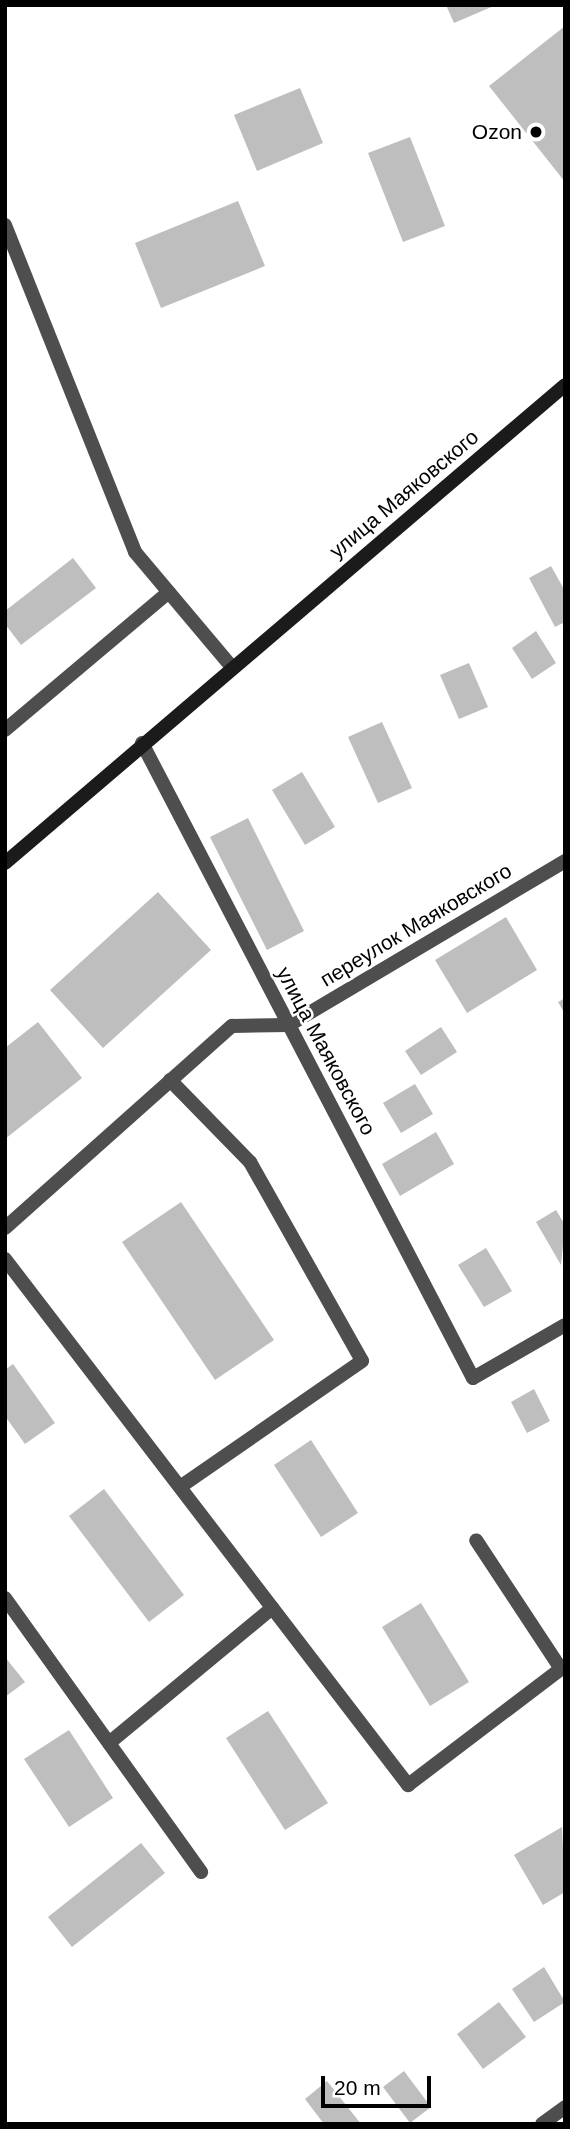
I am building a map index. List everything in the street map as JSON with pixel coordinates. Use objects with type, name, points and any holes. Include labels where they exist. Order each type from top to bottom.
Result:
[{"type":"main road","name":"улица Маяковского","points":[[5,863],[142,743],[565,385]]},
{"type":"street","points":[[5,225],[135,552],[232,667]]},
{"type":"street","points":[[5,730],[169,592]]},
{"type":"street","name":"улица Маяковского","points":[[142,743],[473,1378],[565,1325]]},
{"type":"street","name":"переулок Маяковского","points":[[289,1025],[565,861]]},
{"type":"street","points":[[5,1228],[232,1026],[289,1025]]},
{"type":"street","points":[[170,1080],[250,1161],[362,1361],[180,1487]]},
{"type":"street","points":[[5,1259],[408,1785],[561,1669],[476,1540]]},
{"type":"street","points":[[5,1598],[201,1872]]},
{"type":"street","points":[[109,1743],[272,1608]]},
{"type":"street","points":[[542,2124],[565,2107]]},
{"type":"building","points":[[446,5],[496,5],[454,23]]},
{"type":"building","points":[[565,26],[565,182],[489,86]]},
{"type":"building","points":[[300,88],[323,143],[257,171],[234,115]]},
{"type":"building","points":[[410,137],[445,226],[403,242],[368,153]]},
{"type":"building","points":[[238,201],[265,266],[161,308],[135,243]]},
{"type":"building","points":[[73,558],[96,588],[21,645],[5,624],[5,611]]},
{"type":"building","points":[[551,566],[565,591],[565,622],[555,627],[529,578]]},
{"type":"building","points":[[536,631],[556,663],[532,679],[512,648]]},
{"type":"building","points":[[469,663],[488,707],[459,719],[440,675]]},
{"type":"building","points":[[382,722],[412,788],[378,803],[348,737]]},
{"type":"building","points":[[302,772],[335,827],[305,845],[272,790]]},
{"type":"building","points":[[248,818],[304,931],[267,950],[210,837]]},
{"type":"building","points":[[158,892],[211,950],[103,1048],[50,990]]},
{"type":"building","points":[[506,917],[537,970],[467,1013],[435,960]]},
{"type":"building","points":[[565,998],[565,1014],[558,1002]]},
{"type":"building","points":[[38,1022],[82,1078],[5,1139],[5,1048]]},
{"type":"building","points":[[441,1027],[457,1052],[421,1075],[405,1051]]},
{"type":"building","points":[[415,1084],[433,1114],[401,1133],[383,1103]]},
{"type":"building","points":[[436,1132],[454,1164],[400,1196],[382,1164]]},
{"type":"building","points":[[181,1202],[274,1340],[215,1380],[122,1242]]},
{"type":"building","points":[[556,1210],[565,1225],[561,1265],[536,1222]]},
{"type":"building","points":[[486,1248],[512,1291],[484,1307],[458,1265]]},
{"type":"building","points":[[13,1364],[55,1423],[25,1444],[5,1416],[5,1370]]},
{"type":"building","points":[[534,1389],[550,1421],[527,1433],[511,1402]]},
{"type":"building","points":[[311,1440],[358,1513],[321,1537],[274,1465]]},
{"type":"building","points":[[104,1489],[184,1595],[149,1622],[69,1516]]},
{"type":"building","points":[[421,1603],[469,1682],[430,1706],[382,1627]]},
{"type":"building","points":[[5,1657],[25,1682],[5,1697]]},
{"type":"building","points":[[268,1711],[328,1803],[285,1830],[226,1738]]},
{"type":"building","points":[[69,1730],[113,1798],[69,1827],[24,1759]]},
{"type":"building","points":[[562,1827],[565,1892],[543,1905],[514,1855]]},
{"type":"building","points":[[141,1843],[165,1873],[72,1947],[48,1917]]},
{"type":"building","points":[[544,1967],[565,2002],[534,2022],[512,1989]]},
{"type":"building","points":[[499,2002],[526,2037],[483,2069],[457,2034]]},
{"type":"building","points":[[404,2071],[431,2107],[410,2123],[383,2087]]},
{"type":"building","points":[[327,2081],[361,2124],[324,2124],[305,2099]]},
{"type":"place","name":"Ozon","points":[[536,132]]}]
